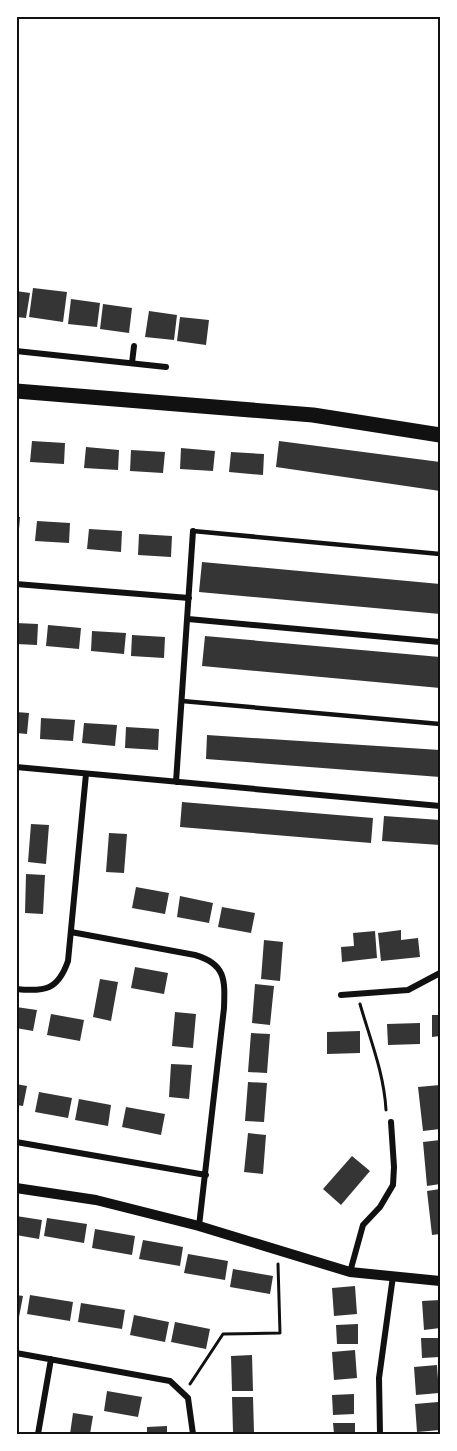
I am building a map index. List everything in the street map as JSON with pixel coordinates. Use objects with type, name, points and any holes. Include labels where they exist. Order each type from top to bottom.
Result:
[{"type":"main road","points":[[16,391],[313,415],[441,435]]},
{"type":"street","points":[[132,363],[134,346]]},
{"type":"street","points":[[16,351],[166,367]]},
{"type":"street","points":[[176,782],[193,531]]},
{"type":"street","points":[[16,584],[189,598]]},
{"type":"street","points":[[188,619],[441,642]]},
{"type":"street","points":[[16,767],[441,806]]},
{"type":"street","points":[[16,989],[36,991],[51,987],[62,977],[68,961],[86,774]]},
{"type":"street","points":[[71,932],[195,955],[214,963],[221,970],[225,991],[224,1008],[199,1226]]},
{"type":"street","points":[[341,995],[408,990],[441,973]]},
{"type":"street","points":[[350,1272],[363,1225],[380,1207],[393,1185],[391,1122]]},
{"type":"street","points":[[16,1142],[206,1175]]},
{"type":"street","points":[[16,1188],[96,1200],[199,1226],[350,1272],[441,1281]]},
{"type":"street","points":[[380,1434],[379,1378],[393,1276]]},
{"type":"street","points":[[16,1353],[170,1382],[185,1394],[192,1414],[193,1434]]},
{"type":"street","points":[[38,1434],[51,1359]]},
{"type":"lane","points":[[193,531],[441,554]]},
{"type":"lane","points":[[182,701],[441,724]]},
{"type":"path","points":[[357,993],[375,1057],[383,1074],[386,1115],[391,1122]]},
{"type":"path","points":[[185,1394],[223,1334],[280,1333],[278,1250]]},
{"type":"building","points":[[33,288],[67,292],[63,322],[29,317]]},
{"type":"building","points":[[16,291],[30,293],[26,318],[16,317]]},
{"type":"building","points":[[71,299],[100,303],[97,327],[68,324]]},
{"type":"building","points":[[103,304],[132,308],[129,333],[100,329]]},
{"type":"building","points":[[149,311],[177,315],[174,340],[145,337]]},
{"type":"building","points":[[180,317],[209,320],[206,345],[177,341]]},
{"type":"building","points":[[32,441],[65,443],[64,464],[30,462]]},
{"type":"building","points":[[279,441],[440,462],[440,491],[276,467]]},
{"type":"building","points":[[86,447],[119,450],[118,470],[84,468]]},
{"type":"building","points":[[181,448],[215,451],[213,471],[180,469]]},
{"type":"building","points":[[131,450],[165,452],[163,473],[130,471]]},
{"type":"building","points":[[231,452],[264,454],[263,475],[229,472]]},
{"type":"building","points":[[16,517],[20,517],[18,541],[16,541]]},
{"type":"building","points":[[37,521],[70,523],[69,543],[35,541]]},
{"type":"building","points":[[89,529],[122,531],[121,552],[87,549]]},
{"type":"building","points":[[139,534],[172,536],[171,557],[138,555]]},
{"type":"building","points":[[202,562],[440,584],[440,614],[199,592]]},
{"type":"building","points":[[16,623],[38,624],[37,645],[16,644]]},
{"type":"building","points":[[48,625],[81,628],[79,649],[46,646]]},
{"type":"building","points":[[92,631],[126,633],[124,654],[91,651]]},
{"type":"building","points":[[132,635],[165,637],[164,658],[131,656]]},
{"type":"building","points":[[205,636],[440,657],[440,688],[202,666]]},
{"type":"building","points":[[16,712],[29,713],[27,734],[16,733]]},
{"type":"building","points":[[41,718],[75,720],[73,741],[40,739]]},
{"type":"building","points":[[84,723],[117,725],[115,746],[82,743]]},
{"type":"building","points":[[126,727],[159,729],[158,750],[125,748]]},
{"type":"building","points":[[207,735],[440,750],[440,777],[206,759]]},
{"type":"building","points":[[182,802],[373,818],[371,843],[180,827]]},
{"type":"building","points":[[384,816],[440,820],[440,845],[382,841]]},
{"type":"building","points":[[31,824],[49,825],[46,864],[28,862]]},
{"type":"building","points":[[109,833],[127,834],[124,873],[106,872]]},
{"type":"building","points":[[26,874],[45,875],[43,914],[25,913]]},
{"type":"building","points":[[136,887],[169,893],[165,914],[132,908]]},
{"type":"building","points":[[180,896],[213,903],[209,923],[177,917]]},
{"type":"building","points":[[222,907],[255,913],[251,933],[218,927]]},
{"type":"building","points":[[401,930],[401,940],[418,938],[420,957],[381,961],[378,933]]},
{"type":"building","points":[[375,931],[377,958],[342,962],[341,947],[354,946],[353,933]]},
{"type":"building","points":[[264,940],[283,942],[280,981],[261,979]]},
{"type":"building","points":[[135,967],[168,973],[164,994],[131,988]]},
{"type":"building","points":[[100,979],[118,982],[111,1021],[93,1017]]},
{"type":"building","points":[[255,984],[274,986],[270,1025],[252,1023]]},
{"type":"building","points":[[16,1007],[37,1010],[33,1031],[16,1028]]},
{"type":"building","points":[[175,1012],[196,1014],[193,1048],[172,1046]]},
{"type":"building","points":[[51,1014],[84,1020],[80,1041],[47,1035]]},
{"type":"building","points":[[432,1015],[440,1015],[440,1036],[432,1037]]},
{"type":"building","points":[[420,1023],[420,1044],[388,1045],[387,1024]]},
{"type":"building","points":[[360,1031],[360,1053],[327,1054],[327,1032]]},
{"type":"building","points":[[251,1033],[270,1034],[267,1073],[248,1072]]},
{"type":"building","points":[[171,1064],[192,1065],[189,1099],[169,1097]]},
{"type":"building","points":[[248,1082],[267,1083],[264,1122],[245,1121]]},
{"type":"building","points":[[16,1084],[27,1086],[23,1106],[16,1105]]},
{"type":"building","points":[[440,1085],[440,1129],[423,1131],[418,1087]]},
{"type":"building","points":[[39,1092],[72,1098],[68,1118],[35,1112]]},
{"type":"building","points":[[79,1099],[111,1105],[108,1126],[75,1120]]},
{"type":"building","points":[[126,1107],[165,1114],[161,1135],[122,1127]]},
{"type":"building","points":[[248,1133],[266,1135],[263,1174],[244,1172]]},
{"type":"building","points":[[440,1140],[440,1184],[427,1186],[423,1142]]},
{"type":"building","points":[[352,1156],[370,1171],[341,1205],[323,1189]]},
{"type":"building","points":[[440,1189],[440,1234],[432,1235],[427,1191]]},
{"type":"building","points":[[16,1216],[42,1220],[39,1239],[16,1235]]},
{"type":"building","points":[[47,1218],[87,1224],[84,1243],[44,1236]]},
{"type":"building","points":[[95,1229],[135,1236],[132,1255],[92,1248]]},
{"type":"building","points":[[143,1240],[183,1247],[180,1266],[139,1259]]},
{"type":"building","points":[[188,1254],[228,1261],[225,1280],[184,1273]]},
{"type":"building","points":[[233,1269],[273,1276],[270,1294],[230,1287]]},
{"type":"building","points":[[355,1286],[357,1314],[334,1316],[332,1288]]},
{"type":"building","points":[[16,1295],[23,1296],[19,1317],[16,1316]]},
{"type":"building","points":[[30,1295],[73,1302],[70,1321],[27,1314]]},
{"type":"building","points":[[440,1300],[440,1328],[424,1330],[422,1301]]},
{"type":"building","points":[[81,1303],[125,1310],[122,1329],[78,1322]]},
{"type":"building","points":[[134,1315],[169,1322],[165,1342],[130,1335]]},
{"type":"building","points":[[175,1322],[210,1329],[206,1349],[171,1342]]},
{"type":"building","points":[[358,1324],[358,1344],[337,1344],[336,1325]]},
{"type":"building","points":[[421,1338],[440,1338],[440,1357],[422,1358]]},
{"type":"building","points":[[355,1350],[357,1378],[334,1380],[332,1352]]},
{"type":"building","points":[[252,1355],[253,1391],[232,1391],[231,1356]]},
{"type":"building","points":[[437,1365],[439,1393],[416,1395],[414,1367]]},
{"type":"building","points":[[107,1391],[142,1397],[138,1417],[104,1411]]},
{"type":"building","points":[[354,1394],[354,1414],[333,1415],[332,1395]]},
{"type":"building","points":[[232,1397],[253,1397],[254,1432],[233,1432]]},
{"type":"building","points":[[438,1402],[440,1430],[417,1432],[415,1404]]},
{"type":"building","points":[[73,1413],[93,1416],[90,1434],[70,1434]]},
{"type":"building","points":[[333,1423],[355,1423],[355,1434],[334,1434]]},
{"type":"building","points":[[167,1426],[167,1434],[147,1434],[147,1427]]}]
